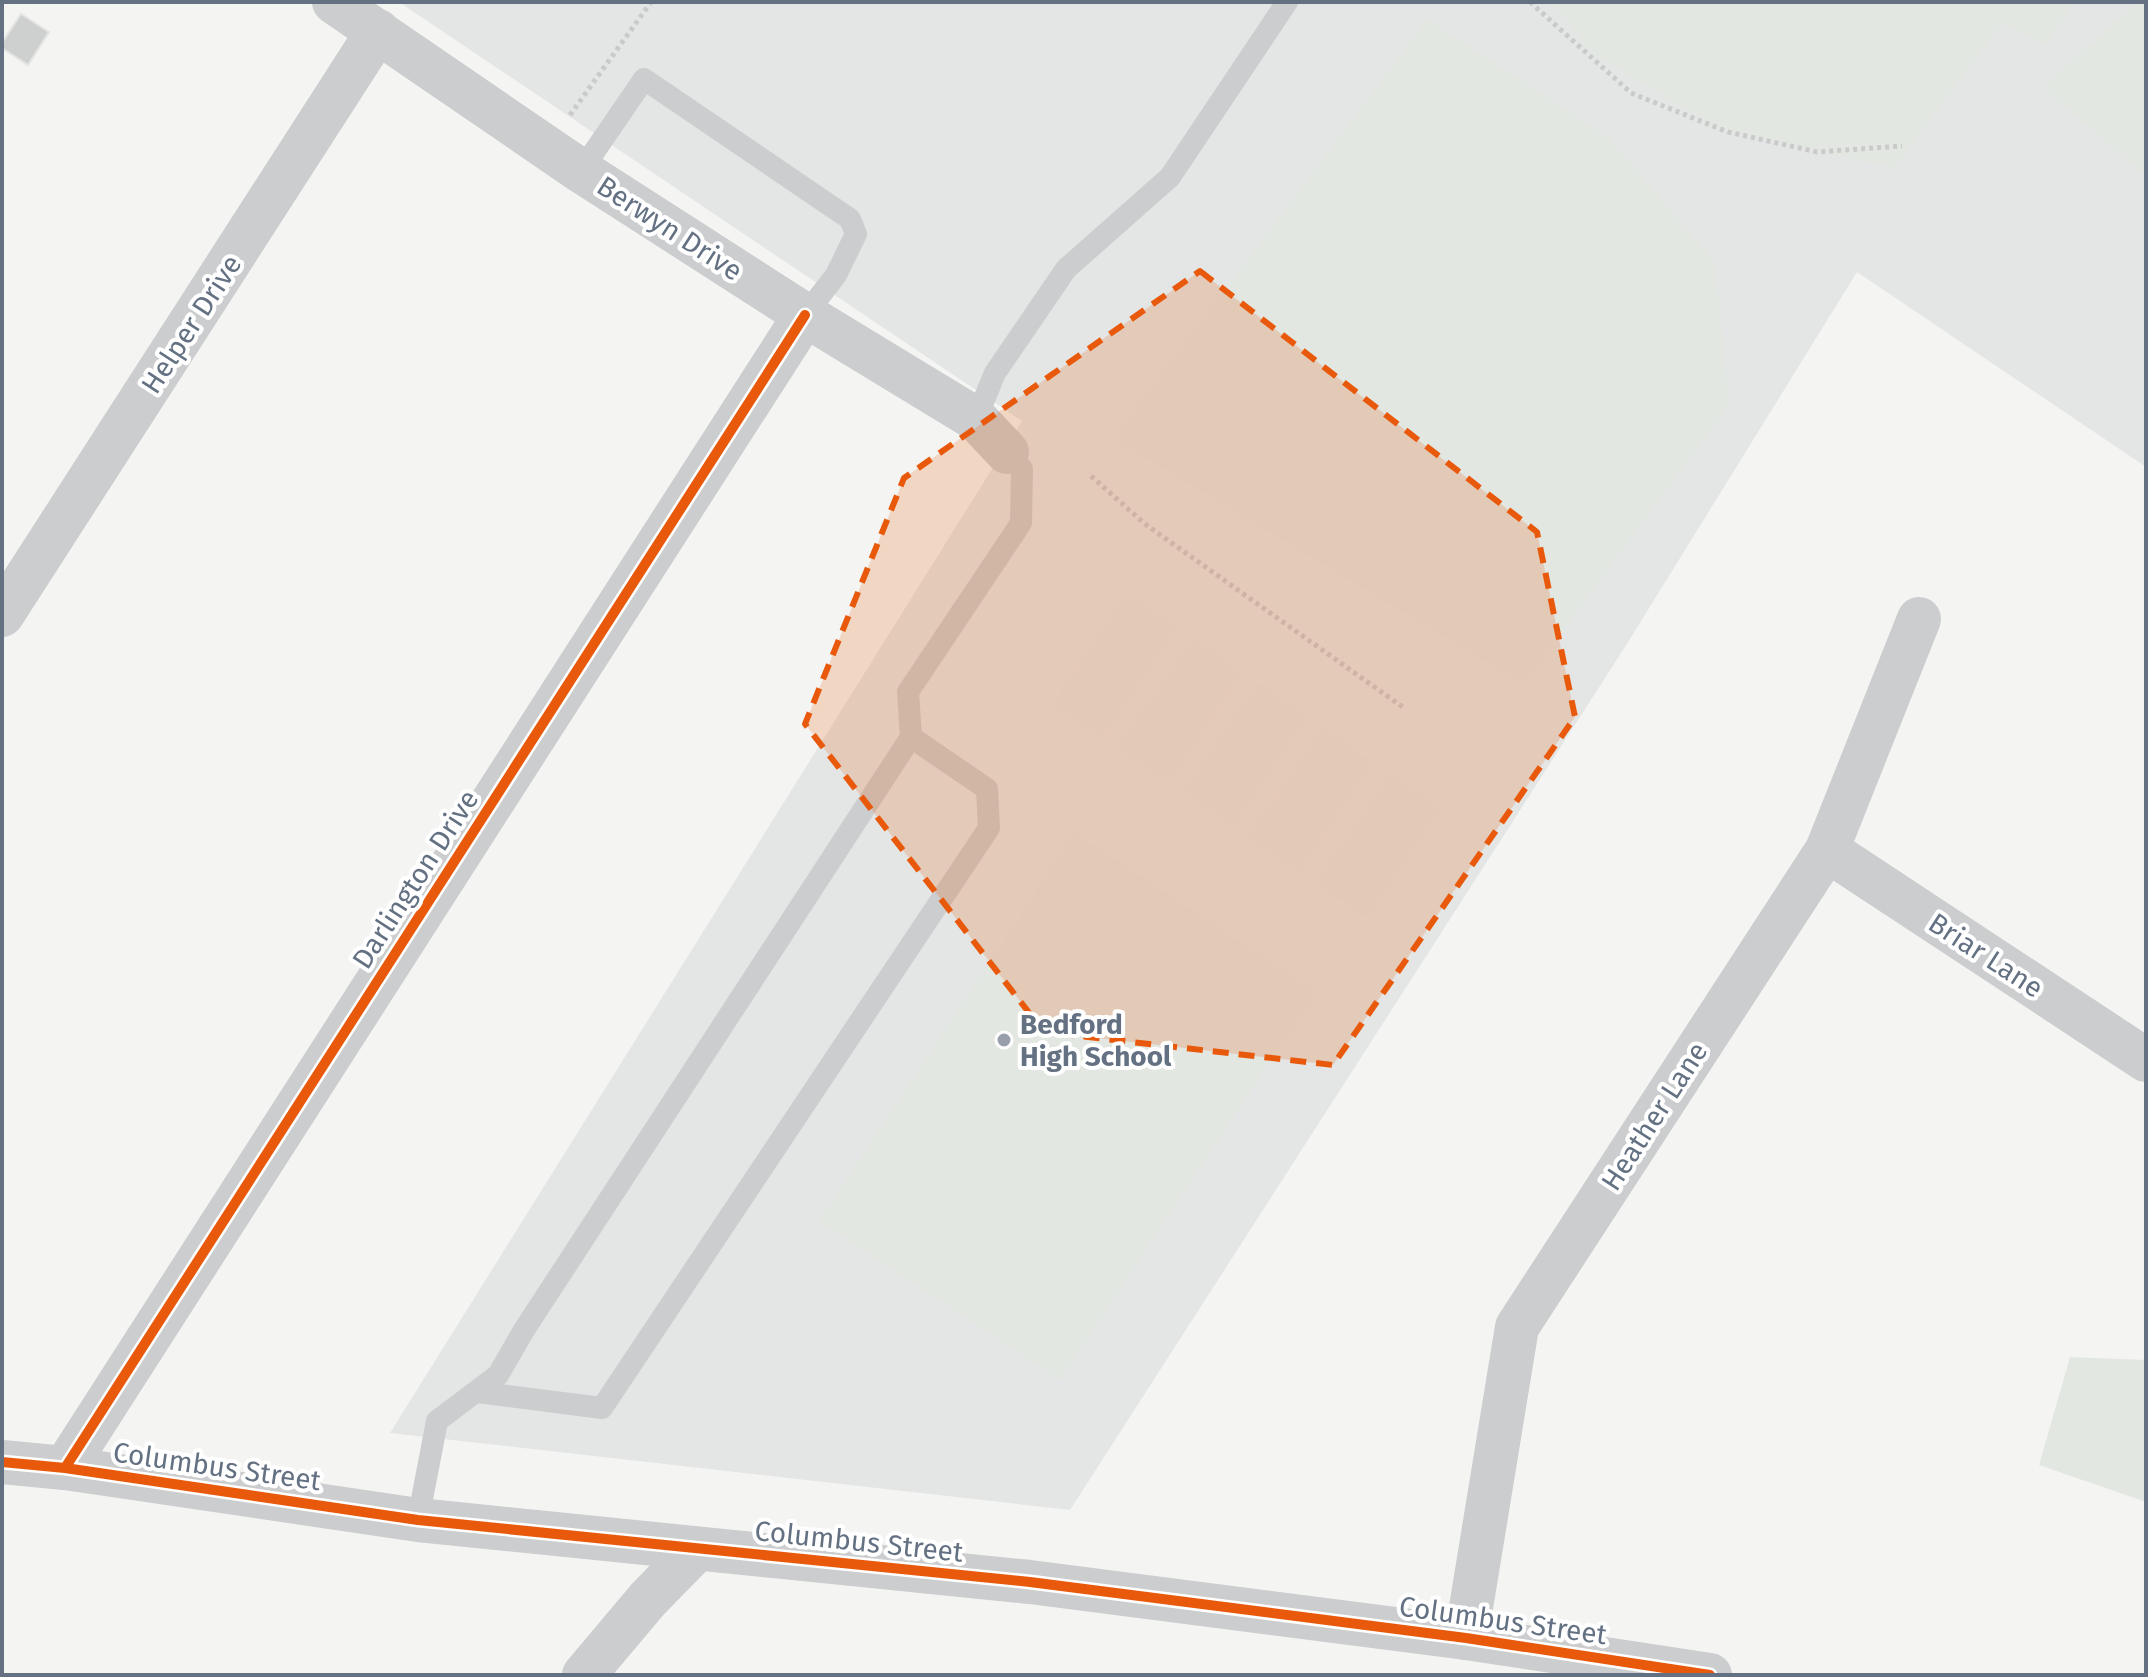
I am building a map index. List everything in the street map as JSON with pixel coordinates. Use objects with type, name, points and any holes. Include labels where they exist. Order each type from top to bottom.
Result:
[{"type":"street","name":"Berwyn Drive","points":[[334,2],[581,171],[805,315],[976,419],[1007,452]]},
{"type":"street","name":"Helper Drive","points":[[2,615],[378,31]]},
{"type":"street","name":"Darlington Drive","points":[[65,1468],[805,315]]},
{"type":"street","name":"Heather Lane","points":[[1466,1638],[1517,1327],[1827,850],[1919,619]]},
{"type":"street","name":"Briar Lane","points":[[1827,850],[2146,1060]]},
{"type":"street","name":"Columbus Street","points":[[2,1462],[65,1468],[418,1520],[1030,1582],[1466,1638],[1710,1675]]},
{"type":"street","points":[[584,1675],[648,1599],[697,1549]]},
{"type":"lane","points":[[976,419],[995,373],[1066,269],[1170,177],[1287,2]]},
{"type":"lane","points":[[581,171],[644,79],[850,219],[856,234],[850,248],[836,275],[805,315]]},
{"type":"lane","points":[[418,1520],[437,1421],[498,1375],[524,1330],[911,737],[908,692],[1021,523],[1022,469],[1007,452]]},
{"type":"lane","points":[[477,1392],[602,1408],[989,828],[987,789],[911,737]]},
{"type":"path","points":[[569,116],[651,2]]},
{"type":"path","points":[[1530,2],[1631,93],[1728,132],[1817,152],[1902,146]]},
{"type":"path","points":[[1091,476],[1145,524],[1404,708]]},
{"type":"highlighted area","points":[[1200,271],[1537,532],[1575,717],[1333,1065],[1044,1032],[805,724],[904,478]]},
{"type":"shaded area","name":"Bedford High School","points":[[399,2],[2146,2],[2146,467],[1857,272],[1625,647],[1070,1510],[390,1433],[1022,421]]},
{"type":"shaded area","points":[[1552,2],[2075,2],[2045,44],[2003,22],[1894,168],[1716,128],[1590,51]]},
{"type":"shaded area","points":[[2138,2],[2146,2],[2146,177],[2043,87]]},
{"type":"shaded area","points":[[1427,19],[1608,137],[1715,262],[1729,405],[1524,684],[1114,439]]},
{"type":"shaded area","points":[[1128,594],[1176,628],[1103,738],[1052,704]]},
{"type":"shaded area","points":[[1193,639],[1242,673],[1168,782],[1118,748]]},
{"type":"shaded area","points":[[1259,683],[1307,717],[1234,826],[1184,792]]},
{"type":"shaded area","points":[[1324,728],[1372,762],[1299,871],[1248,837]]},
{"type":"shaded area","points":[[1391,774],[1440,808],[1366,917],[1316,883]]},
{"type":"shaded area","points":[[1075,833],[1316,992],[1060,1380],[819,1221]]},
{"type":"shaded area","points":[[2070,1357],[2146,1360],[2146,1502],[2039,1465]]},
{"type":"building","points":[[21,14],[49,32],[28,65],[2,48],[2,43]]},
{"type":"cycle path","points":[[65,1468],[805,315]]},
{"type":"cycle path","points":[[2,1462],[65,1468],[418,1520],[1030,1582],[1466,1638],[1710,1675]]},
{"type":"place","name":"Bedford High School","points":[[1004,1040]]}]
